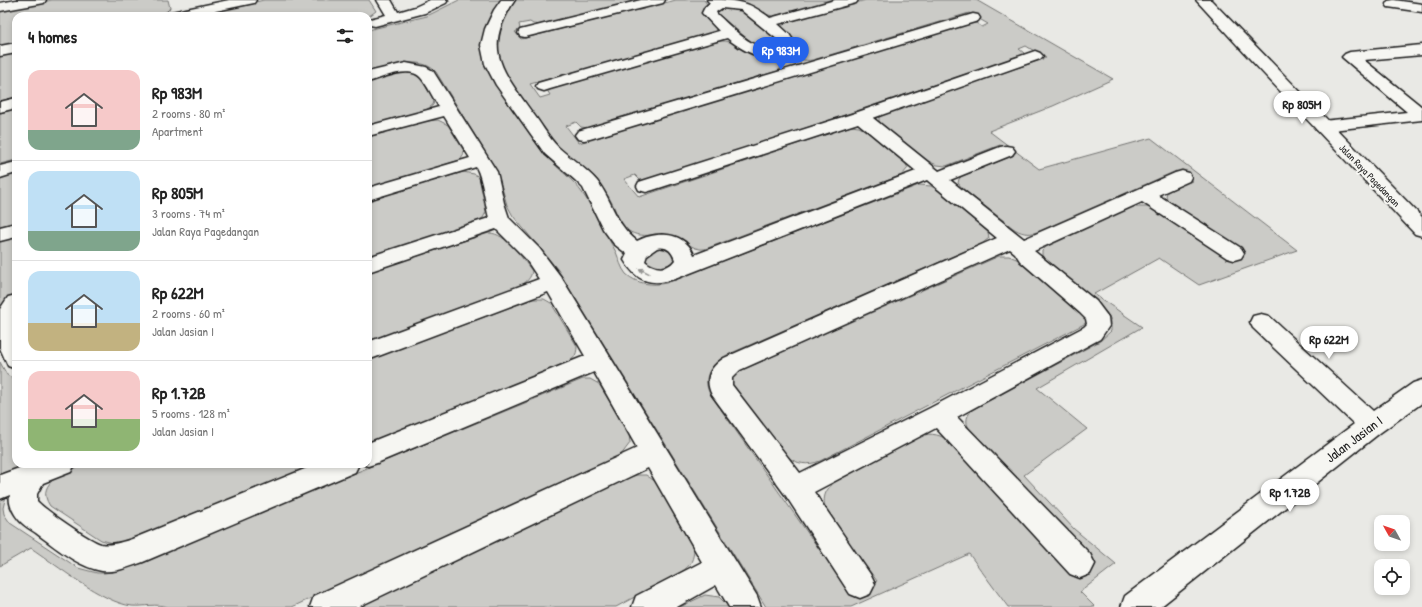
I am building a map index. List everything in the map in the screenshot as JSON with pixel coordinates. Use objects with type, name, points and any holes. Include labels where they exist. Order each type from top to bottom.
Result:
[{"type":"street","points":[[0,7],[39,0]]},
{"type":"street","points":[[190,8],[249,0]]},
{"type":"street","points":[[384,0],[394,17]]},
{"type":"street","points":[[375,22],[420,10],[441,0]]},
{"type":"street","points":[[508,0],[501,10],[492,29],[489,45],[493,64],[504,85],[551,150],[582,176],[591,186],[610,224],[622,239],[636,252]]},
{"type":"street","points":[[525,33],[658,0]]},
{"type":"street","points":[[767,24],[851,0]]},
{"type":"street","name":"Jalan Raya Pagedangan","points":[[1203,0],[1422,229]]},
{"type":"street","points":[[716,2],[741,5],[747,8],[786,40],[786,44],[778,51],[763,52],[754,50],[730,34],[710,13],[716,2]]},
{"type":"street","points":[[1393,4],[1422,8]]},
{"type":"street","points":[[584,135],[972,18]]},
{"type":"street","points":[[544,86],[730,34]]},
{"type":"street","points":[[0,52],[12,49]]},
{"type":"street","points":[[1422,50],[1350,57],[1422,115]]},
{"type":"street","points":[[778,51],[800,69]]},
{"type":"street","points":[[646,186],[861,117],[1034,56]]},
{"type":"street","points":[[372,75],[408,67],[421,69],[427,74],[488,172],[494,203],[500,221],[532,253],[553,282],[720,567],[746,607]]},
{"type":"street","points":[[0,107],[12,104]]},
{"type":"street","points":[[372,130],[450,109]]},
{"type":"street","points":[[1323,126],[1422,115]]},
{"type":"street","points":[[796,488],[1092,333],[1098,326],[1097,317],[1088,307],[1027,256],[1017,244],[861,117]]},
{"type":"street","points":[[680,268],[685,260],[684,252],[678,245],[667,241],[655,241],[644,245],[636,252],[634,260],[637,268],[646,273],[658,276],[671,274],[680,268],[1006,151]]},
{"type":"street","points":[[372,193],[481,160]]},
{"type":"street","points":[[0,172],[12,169]]},
{"type":"street","points":[[860,584],[796,488],[721,388],[719,380],[721,372],[732,364],[1017,244],[1182,177]]},
{"type":"street","points":[[1143,194],[1234,253]]},
{"type":"street","points":[[372,264],[500,221]]},
{"type":"street","points":[[0,234],[12,231]]},
{"type":"street","points":[[372,350],[553,282]]},
{"type":"street","points":[[12,306],[2,317],[2,324],[12,350]]},
{"type":"street","points":[[1261,322],[1372,425]]},
{"type":"street","points":[[372,453],[599,360]]},
{"type":"street","name":"Jalan Jasian I","points":[[1136,607],[1372,425],[1422,390]]},
{"type":"street","points":[[939,414],[1080,564]]},
{"type":"street","points":[[325,607],[654,453]]},
{"type":"street","points":[[0,487],[51,468]]},
{"type":"street","points":[[34,474],[22,500],[24,507],[30,513],[87,551],[99,557],[112,557],[133,552],[336,468]]},
{"type":"street","points":[[647,607],[720,567]]},
{"type":"shaded area","points":[[52,0],[168,0],[170,8],[166,12],[12,12],[12,45],[0,47],[0,10]]},
{"type":"shaded area","points":[[264,0],[369,0],[376,11],[372,14],[372,12],[213,12]]},
{"type":"shaded area","points":[[459,0],[501,0],[490,17],[484,32],[482,45],[488,71],[538,147],[583,194],[616,252],[624,272],[640,282],[650,284],[666,283],[919,185],[931,186],[938,190],[988,232],[989,238],[983,243],[727,355],[713,366],[707,376],[710,394],[852,596],[877,581],[829,516],[826,511],[824,497],[828,489],[835,482],[921,436],[929,434],[940,436],[950,442],[1075,577],[1096,563],[972,432],[967,424],[968,415],[972,410],[1100,341],[1111,331],[1111,320],[1106,312],[1044,261],[1042,251],[1046,247],[1134,207],[1149,207],[1243,251],[1168,201],[1166,196],[1167,192],[1192,181],[1176,171],[1037,232],[1027,233],[1018,231],[963,189],[958,183],[962,176],[1014,155],[1000,145],[946,166],[937,165],[928,161],[879,122],[879,116],[884,114],[1046,58],[1026,46],[1019,49],[1024,53],[1023,55],[648,181],[640,180],[635,175],[624,179],[639,197],[851,126],[859,127],[865,130],[905,163],[908,168],[902,175],[705,249],[695,248],[675,236],[636,234],[626,229],[622,224],[609,198],[595,177],[564,153],[556,144],[504,70],[498,44],[499,30],[505,16],[516,0],[642,0],[540,25],[530,22],[519,24],[520,29],[515,32],[521,39],[676,0],[704,0],[707,4],[704,16],[714,25],[716,29],[715,32],[710,35],[530,84],[540,98],[550,95],[547,90],[552,87],[720,41],[733,43],[751,53],[773,57],[780,61],[783,65],[777,71],[588,128],[581,127],[576,122],[566,126],[579,143],[969,23],[976,23],[982,27],[988,24],[969,13],[813,60],[801,60],[792,53],[795,42],[794,39],[782,27],[788,22],[866,0],[976,0],[1113,79],[1053,106],[989,131],[1039,169],[1151,138],[1297,250],[1199,285],[1159,258],[1094,294],[1142,327],[1037,388],[1087,429],[1024,475],[1074,529],[1116,564],[1080,592],[1095,607],[1008,607],[969,554],[851,607],[766,607],[558,270],[513,216],[507,205],[497,171],[436,72],[429,67],[413,63],[404,63],[372,71],[372,29],[427,16]]},
{"type":"shaded area","points":[[732,0],[837,0],[773,16],[764,14],[746,3]]},
{"type":"shaded area","points":[[723,7],[739,9],[779,41],[779,44],[768,48],[756,46],[718,14],[717,11]]},
{"type":"shaded area","points":[[12,53],[12,98],[0,101],[0,55]]},
{"type":"shaded area","points":[[403,72],[416,73],[420,76],[434,101],[433,105],[423,112],[372,126],[372,80]]},
{"type":"shaded area","points":[[12,110],[12,161],[0,164],[0,113]]},
{"type":"shaded area","points":[[438,120],[448,125],[464,151],[460,160],[372,187],[372,136],[426,121]]},
{"type":"shaded area","points":[[12,171],[12,224],[0,227],[0,174]]},
{"type":"shaded area","points":[[463,172],[474,174],[479,177],[486,212],[483,218],[475,222],[372,257],[372,199]]},
{"type":"shaded area","points":[[489,233],[501,237],[513,247],[532,271],[530,278],[521,286],[372,341],[372,271]]},
{"type":"shaded area","points":[[12,235],[12,299],[0,307],[0,238]]},
{"type":"shaded area","points":[[658,246],[673,250],[676,261],[666,268],[650,268],[642,256]]},
{"type":"shaded area","points":[[999,256],[1009,256],[1019,260],[1083,313],[1085,315],[1086,323],[820,461],[806,464],[794,461],[786,456],[732,384],[730,378],[740,371]]},
{"type":"shaded area","points":[[533,299],[544,299],[551,303],[577,346],[575,355],[565,364],[372,443],[372,359]]},
{"type":"shaded area","points":[[0,362],[7,375],[12,378],[12,468],[22,468],[0,476]]},
{"type":"shaded area","points":[[583,379],[590,379],[599,384],[629,434],[630,443],[621,455],[292,607],[132,606],[107,598],[94,591],[31,548],[0,566],[0,496],[6,496],[3,508],[4,514],[10,523],[78,568],[97,573],[104,573],[112,572],[134,564],[367,468],[372,468],[372,466]]},
{"type":"shaded area","points":[[77,468],[310,468],[133,540],[117,544],[101,540],[50,506],[46,497],[46,490],[50,483],[63,473]]},
{"type":"shaded area","points":[[646,475],[656,482],[694,547],[693,555],[690,565],[681,572],[616,607],[356,607],[630,477]]},
{"type":"shaded area","points":[[705,595],[719,597],[729,607],[680,607]]}]
